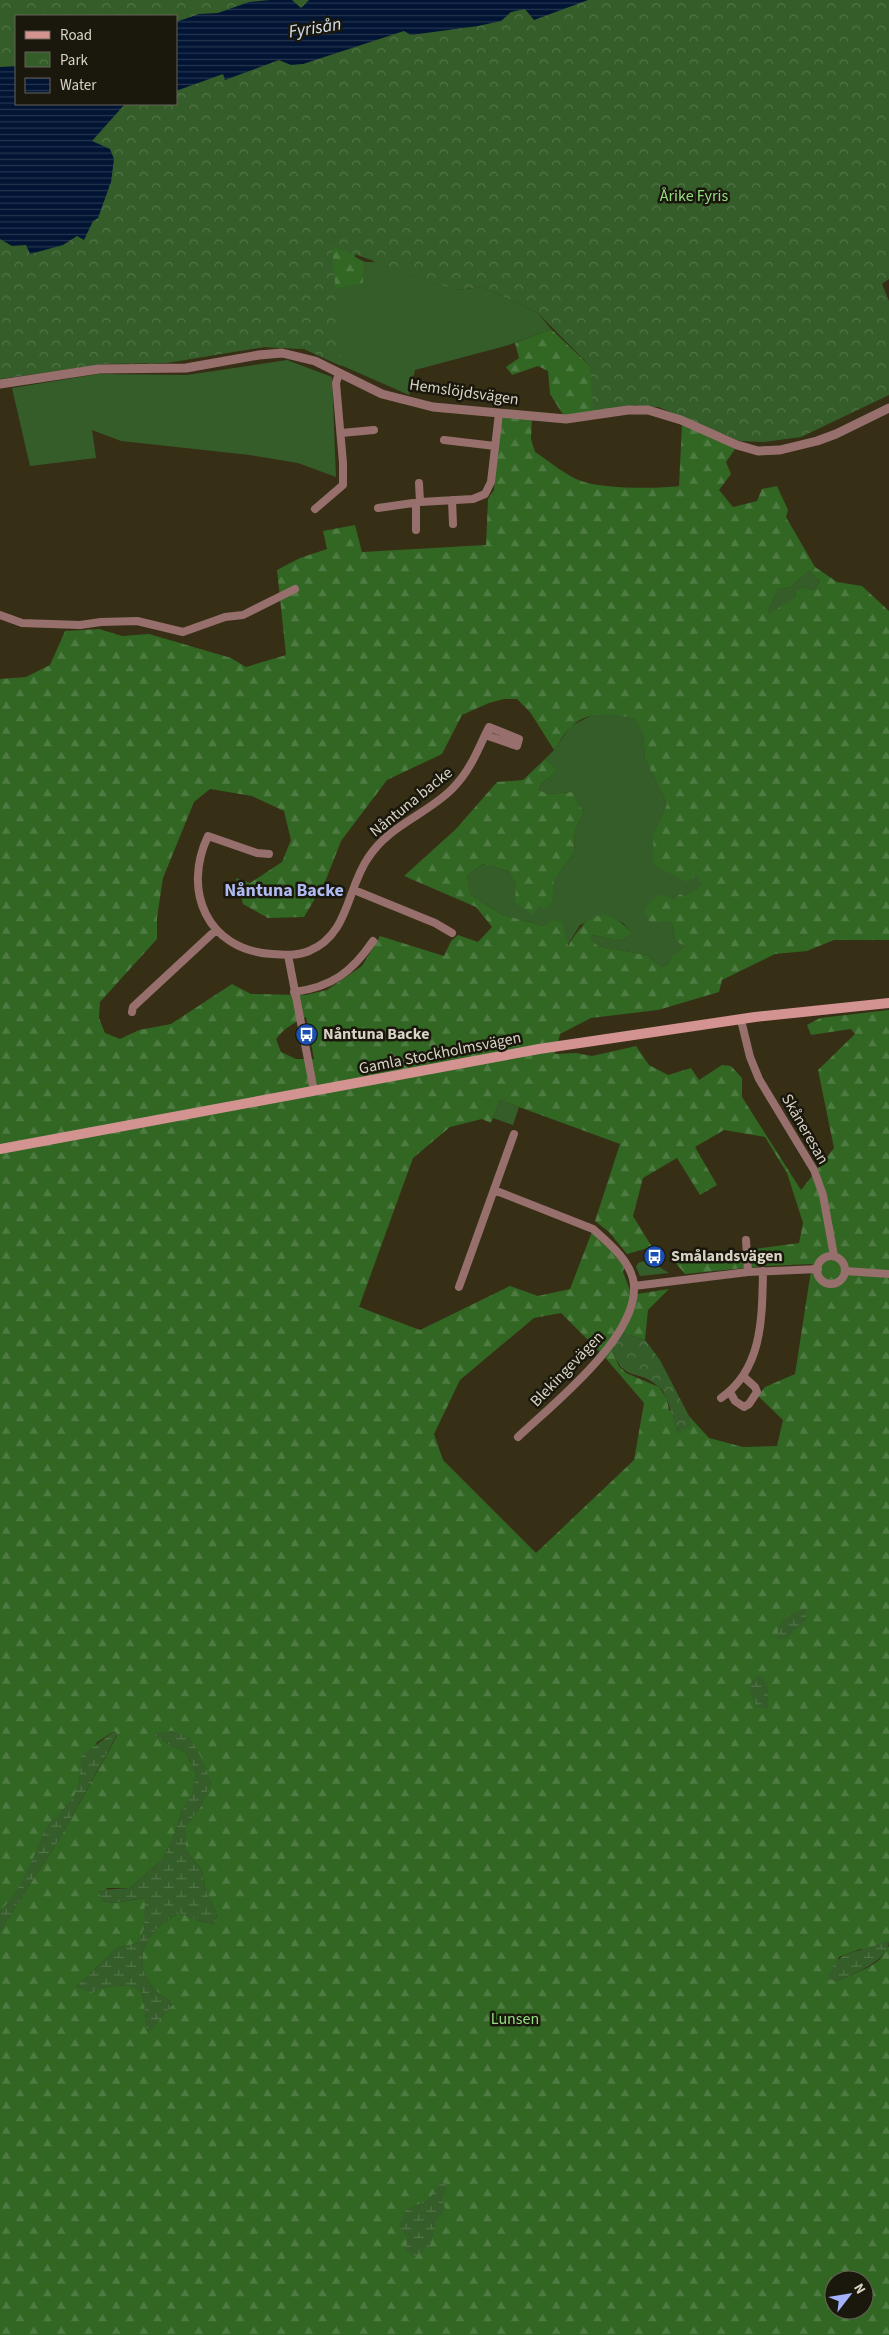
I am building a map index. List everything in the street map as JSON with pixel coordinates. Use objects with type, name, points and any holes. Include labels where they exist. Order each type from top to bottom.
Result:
[{"type":"main road","name":"Gamla Stockholmsvägen","points":[[0,1149],[539,1050],[742,1020],[889,1002]]},
{"type":"street","name":"Hemslöjdsvägen","points":[[0,384],[100,369],[186,368],[259,355],[282,353],[314,361],[382,394],[433,407],[566,419],[628,410],[648,410],[674,417],[737,445],[758,450],[780,450],[818,441],[889,408]]},
{"type":"street","points":[[315,509],[343,485],[341,433],[336,383],[339,373]]},
{"type":"street","points":[[378,508],[418,502],[480,497],[489,488],[498,413]]},
{"type":"street","points":[[341,433],[374,430]]},
{"type":"street","points":[[444,440],[495,446]]},
{"type":"street","points":[[416,530],[419,483]]},
{"type":"street","points":[[452,500],[453,524]]},
{"type":"street","points":[[0,615],[22,623],[80,625],[101,622],[137,622],[183,632],[225,617],[243,615],[295,589]]},
{"type":"street","name":"Nåntuna backe","points":[[269,854],[257,853],[208,836],[199,855],[197,882],[202,906],[216,930],[246,949],[266,954],[288,955],[310,951],[334,934],[362,867],[376,846],[397,827],[451,790],[473,764],[485,735]]},
{"type":"street","points":[[354,890],[436,923],[452,933]]},
{"type":"street","points":[[132,1012],[133,1007],[216,930]]},
{"type":"street","points":[[294,992],[317,989],[338,977],[359,961],[373,941]]},
{"type":"street","points":[[288,955],[314,1091]]},
{"type":"street","name":"Skåneresan","points":[[742,1020],[750,1057],[759,1079],[814,1170],[823,1195],[834,1256]]},
{"type":"street","points":[[459,1287],[514,1134]]},
{"type":"street","points":[[494,1190],[590,1226],[616,1251],[630,1271],[634,1286],[748,1272],[818,1269]]},
{"type":"street","points":[[746,1240],[748,1272]]},
{"type":"street","points":[[834,1256],[843,1262],[845,1272],[840,1281],[831,1284],[823,1282],[819,1277],[819,1263],[824,1258],[834,1256]]},
{"type":"street","points":[[721,1398],[730,1392],[744,1377],[755,1351],[762,1310],[763,1271]]},
{"type":"street","points":[[845,1272],[889,1274]]},
{"type":"street","name":"Blekingevägen","points":[[518,1438],[603,1355],[620,1332],[633,1299],[634,1286]]},
{"type":"street","points":[[730,1392],[735,1401],[744,1407],[749,1404],[757,1392],[755,1387],[744,1377]]},
{"type":"green space","name":"Årike Fyris","points":[[0,0],[889,0],[889,279],[882,284],[889,301],[889,395],[801,437],[764,442],[740,441],[659,407],[635,405],[593,412],[590,366],[538,313],[482,287],[455,290],[332,246],[341,366],[304,349],[264,347],[167,363],[105,364],[0,379]]},
{"type":"green space","points":[[175,105],[343,246],[363,283],[365,262],[374,262],[455,290],[482,287],[538,313],[551,329],[509,345],[415,370],[409,395],[304,349],[264,347],[150,364],[100,335],[0,379]]},
{"type":"green space","points":[[391,217],[407,221],[465,278],[455,290],[374,262],[380,247],[354,242],[355,257],[365,262],[363,283],[335,289],[332,246],[343,246],[343,227]]},
{"type":"green space","points":[[551,329],[590,366],[740,441],[659,407],[635,405],[564,416],[550,394],[548,371],[538,366],[512,375],[506,367],[519,358],[515,343]]},
{"type":"green space","points":[[287,360],[332,377],[336,477],[298,463],[250,455],[121,441],[92,430],[96,458],[30,466],[12,388],[98,374],[187,375]]},
{"type":"green space","name":"Lunsen","points":[[500,416],[532,419],[531,439],[535,452],[569,475],[591,484],[630,488],[679,486],[682,424],[735,449],[726,462],[731,474],[719,490],[733,507],[757,501],[762,489],[777,486],[788,510],[786,517],[815,567],[837,582],[862,586],[889,611],[889,940],[834,940],[807,951],[775,954],[722,980],[719,992],[658,1010],[591,1018],[560,1034],[555,1054],[576,1053],[592,1056],[636,1046],[649,1065],[668,1075],[691,1068],[699,1080],[722,1065],[731,1066],[742,1078],[742,1097],[801,1190],[834,1148],[818,1070],[855,1034],[851,1029],[811,1035],[807,1025],[820,1018],[889,1010],[889,1941],[872,1949],[860,1949],[839,1957],[829,1979],[838,1981],[871,1966],[879,1960],[889,1946],[889,2335],[0,2335],[0,1931],[60,1838],[117,1736],[115,1731],[97,1742],[80,1775],[78,1791],[45,1830],[33,1863],[17,1892],[0,1912],[0,679],[26,677],[50,665],[65,631],[99,629],[122,636],[149,634],[231,658],[246,667],[286,655],[277,570],[300,558],[327,549],[323,531],[355,525],[362,552],[486,545],[488,499],[494,490]],"holes":[[[809,571],[820,581],[814,590],[802,587],[795,591],[796,596],[768,615],[768,610],[778,590],[791,587]],[[504,699],[517,699],[530,712],[554,750],[569,729],[585,718],[593,715],[609,714],[634,719],[643,733],[645,759],[667,804],[653,834],[654,865],[687,882],[696,876],[702,885],[685,896],[680,894],[672,899],[659,894],[644,909],[649,922],[668,921],[673,925],[675,941],[685,946],[671,956],[669,963],[662,967],[647,955],[598,946],[591,939],[593,935],[620,941],[633,934],[623,924],[605,915],[589,920],[582,926],[568,946],[562,922],[552,920],[544,926],[501,914],[471,895],[467,876],[483,864],[508,871],[516,885],[515,903],[533,915],[539,906],[544,910],[552,903],[554,880],[574,853],[575,831],[584,812],[572,792],[548,794],[539,790],[541,784],[558,770],[545,759],[523,780],[497,782],[456,829],[404,876],[476,907],[492,927],[478,942],[458,935],[451,941],[444,956],[380,936],[362,966],[327,990],[305,995],[251,994],[232,984],[171,1024],[139,1030],[120,1039],[105,1033],[99,1018],[100,1002],[157,939],[157,918],[163,878],[194,802],[210,789],[252,796],[284,811],[291,840],[282,862],[250,883],[236,878],[243,904],[268,918],[304,917],[325,882],[341,841],[387,780],[442,754],[462,715],[489,703]],[[306,1017],[314,1059],[296,1059],[281,1052],[276,1039],[286,1029]],[[500,1100],[620,1144],[595,1221],[609,1232],[627,1254],[652,1247],[633,1216],[643,1178],[677,1158],[700,1195],[717,1185],[695,1147],[724,1130],[765,1137],[787,1173],[803,1223],[799,1243],[673,1260],[685,1274],[765,1266],[812,1264],[795,1374],[765,1387],[758,1396],[783,1420],[777,1446],[743,1447],[709,1438],[689,1416],[690,1425],[669,1410],[667,1399],[659,1387],[626,1373],[619,1366],[610,1346],[620,1332],[645,1340],[648,1310],[669,1289],[637,1294],[633,1298],[623,1272],[625,1264],[593,1229],[570,1289],[538,1296],[510,1286],[420,1330],[359,1307],[413,1158],[450,1127],[482,1119],[491,1123]],[[561,1313],[603,1355],[644,1403],[634,1460],[536,1553],[443,1460],[434,1434],[460,1380],[534,1318]],[[173,1731],[211,1782],[201,1806],[186,1826],[186,1850],[202,1871],[205,1888],[217,1915],[214,1924],[199,1921],[180,1913],[163,1923],[149,1939],[142,1957],[146,1977],[154,1989],[173,2004],[148,2033],[142,1992],[131,1985],[76,1987],[117,1948],[138,1943],[144,1929],[146,1898],[114,1903],[102,1901],[107,1888],[130,1888],[163,1859],[173,1839],[182,1811],[193,1793],[196,1773],[185,1752],[168,1744],[155,1734]]]},
{"type":"green space","points":[[809,571],[820,581],[814,590],[802,587],[795,591],[796,596],[768,616],[768,610],[778,590],[791,587]]},
{"type":"green space","points":[[594,714],[619,714],[634,719],[643,733],[645,759],[667,804],[653,834],[696,875],[703,885],[685,896],[680,894],[672,899],[668,921],[673,925],[675,941],[685,946],[671,956],[669,963],[662,967],[647,955],[598,946],[591,939],[593,935],[620,941],[633,934],[623,923],[607,916],[580,925],[567,946],[544,926],[501,914],[471,895],[467,876],[483,864],[508,871],[516,885],[554,880],[574,853],[575,831],[584,812],[572,792],[548,794],[539,790],[541,784],[558,770],[545,759],[571,726]]},
{"type":"green space","points":[[500,1100],[519,1107],[513,1125],[493,1118]]},
{"type":"green space","points":[[650,1261],[669,1273],[640,1276],[636,1267],[638,1263]]},
{"type":"green space","points":[[620,1332],[645,1340],[660,1360],[689,1416],[691,1425],[677,1434],[668,1402],[659,1387],[643,1377],[626,1371],[621,1366],[610,1346]]},
{"type":"green space","points":[[805,1609],[806,1621],[790,1635],[778,1641],[779,1629],[784,1619]]},
{"type":"green space","points":[[758,1675],[768,1684],[768,1709],[758,1707],[751,1694],[751,1682]]},
{"type":"green space","points":[[115,1731],[117,1735],[60,1838],[0,1931],[0,1912],[16,1892],[46,1829],[76,1792],[81,1756]]},
{"type":"green space","points":[[173,1731],[190,1738],[201,1757],[211,1782],[201,1806],[186,1826],[186,1850],[202,1871],[205,1888],[217,1915],[214,1924],[199,1921],[180,1913],[163,1923],[149,1939],[142,1957],[146,1977],[154,1989],[173,2004],[148,2034],[142,1992],[129,1987],[116,1986],[91,1993],[76,1987],[117,1948],[138,1943],[144,1929],[145,1898],[114,1903],[102,1901],[98,1890],[130,1888],[163,1859],[173,1839],[182,1811],[193,1792],[196,1773],[185,1752],[168,1744],[154,1734]]},
{"type":"green space","points":[[884,1941],[889,1941],[887,1948],[883,1955],[870,1966],[838,1981],[829,1979],[832,1968],[843,1956]]},
{"type":"green space","points":[[442,2181],[446,2185],[443,2200],[445,2209],[436,2221],[431,2244],[415,2257],[406,2251],[407,2238],[399,2225],[406,2210],[429,2199]]},
{"type":"water","name":"Fyrisån","points":[[292,0],[301,8],[309,0],[588,0],[534,20],[525,9],[511,12],[501,21],[478,26],[411,35],[404,31],[303,64],[291,65],[279,60],[225,80],[223,74],[178,90],[178,21],[199,14],[218,13],[249,2]]},
{"type":"water","points":[[15,66],[15,105],[124,105],[92,141],[110,149],[114,159],[111,182],[98,218],[93,221],[84,240],[77,236],[63,245],[30,254],[26,245],[12,246],[0,239],[0,67]]},
{"type":"place","name":"Nåntuna Backe","points":[[307,1034]]},
{"type":"place","name":"Smålandsvägen","points":[[655,1256]]},
{"type":"district","name":"Nåntuna Backe","points":[[284,890]]}]
